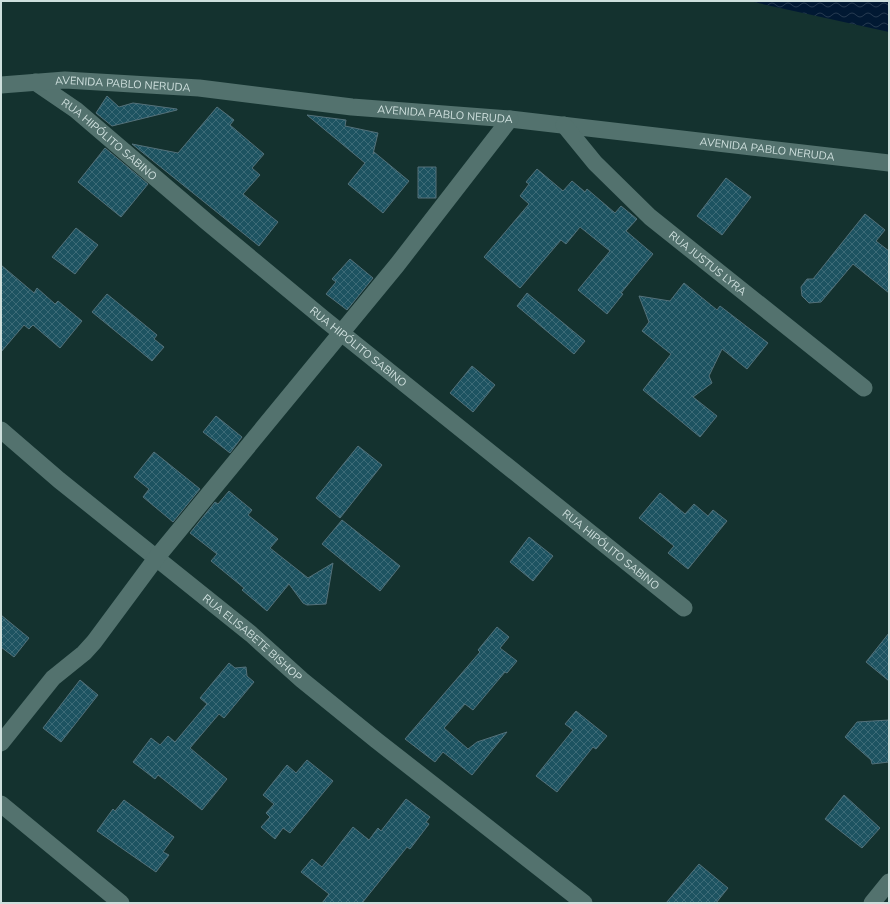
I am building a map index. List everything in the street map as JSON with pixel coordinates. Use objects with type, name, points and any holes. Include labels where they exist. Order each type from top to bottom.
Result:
[{"type":"street","name":"AVENIDA PABLO NERUDA","points":[[1,85],[65,80],[199,88],[352,107],[510,118],[889,164]]},
{"type":"street","name":"RUA HIPÓLITO SABINO","points":[[35,82],[76,110],[207,222],[530,486],[684,608]]},
{"type":"street","points":[[1,744],[53,678],[84,653],[94,642],[156,557],[398,264],[510,118]]},
{"type":"street","name":"RUA JUSTUS LYRA","points":[[564,125],[595,162],[650,217],[864,388]]},
{"type":"street","name":"RUA ELISABETE BISHOP","points":[[1,430],[59,480],[156,557],[364,730],[584,903]]},
{"type":"street","points":[[1,804],[121,903]]},
{"type":"street","points":[[872,903],[889,882]]},
{"type":"water","points":[[749,1],[889,1],[889,32]]},
{"type":"building","points":[[107,96],[119,107],[133,103],[177,110],[112,126],[96,113]]},
{"type":"building","points":[[217,107],[234,120],[230,125],[264,154],[252,168],[260,175],[243,194],[278,222],[259,246],[132,144],[178,153]]},
{"type":"building","points":[[307,115],[346,120],[345,126],[378,133],[373,154],[374,152],[409,181],[383,213],[348,184],[365,163]]},
{"type":"building","points":[[105,148],[148,184],[121,217],[78,182]]},
{"type":"building","points":[[418,167],[436,167],[436,198],[418,198]]},
{"type":"building","points":[[537,169],[563,191],[572,181],[585,192],[587,189],[615,213],[621,206],[637,219],[626,231],[653,254],[621,293],[623,294],[607,314],[578,290],[610,251],[580,227],[566,244],[561,240],[520,288],[484,257],[529,204],[520,196],[529,184],[526,182]]},
{"type":"building","points":[[726,178],[751,197],[722,235],[697,216]]},
{"type":"building","points":[[865,214],[885,230],[876,241],[889,251],[889,293],[853,264],[821,302],[809,303],[802,296],[801,287],[807,279],[813,279]]},
{"type":"building","points":[[76,228],[98,245],[75,274],[52,257]]},
{"type":"building","points":[[350,259],[373,278],[347,310],[326,294],[336,282],[332,279]]},
{"type":"building","points":[[1,265],[34,293],[37,288],[55,304],[58,301],[82,321],[60,348],[33,325],[29,329],[24,325],[1,352]]},
{"type":"building","points":[[684,283],[717,310],[720,306],[768,343],[747,369],[722,349],[709,376],[712,383],[693,397],[717,416],[700,437],[643,390],[671,354],[642,331],[649,322],[639,296],[670,301]]},
{"type":"building","points":[[527,293],[585,341],[574,354],[517,306]]},
{"type":"building","points":[[107,294],[157,335],[154,339],[164,347],[152,361],[92,312]]},
{"type":"building","points":[[472,366],[495,385],[473,412],[450,393]]},
{"type":"building","points":[[216,416],[242,437],[230,453],[203,432]]},
{"type":"building","points":[[358,446],[382,465],[340,518],[316,498]]},
{"type":"building","points":[[154,452],[200,489],[173,522],[143,497],[149,489],[134,477]]},
{"type":"building","points":[[229,491],[252,510],[248,515],[278,539],[270,548],[308,578],[333,563],[326,604],[307,605],[303,603],[289,584],[267,611],[242,590],[244,588],[211,561],[217,554],[190,533],[215,502],[218,504]]},
{"type":"building","points":[[660,493],[685,514],[694,504],[708,516],[713,510],[727,521],[688,569],[668,553],[674,546],[639,518]]},
{"type":"building","points":[[342,520],[400,566],[380,591],[322,544]]},
{"type":"building","points":[[529,537],[553,556],[533,581],[510,562]]},
{"type":"building","points":[[1,615],[29,638],[14,657],[1,647]]},
{"type":"building","points":[[497,627],[509,637],[500,648],[517,661],[507,673],[505,672],[473,710],[465,704],[444,728],[468,749],[477,742],[507,732],[472,775],[443,752],[435,762],[405,739],[480,652],[478,650]]},
{"type":"building","points":[[889,633],[889,681],[866,662]]},
{"type":"building","points":[[229,663],[235,668],[246,667],[247,676],[254,682],[224,718],[219,714],[190,748],[227,779],[202,810],[158,775],[155,779],[133,762],[151,738],[160,745],[168,736],[175,742],[207,704],[200,698]]},
{"type":"building","points":[[80,680],[98,695],[61,742],[43,728]]},
{"type":"building","points":[[576,711],[607,736],[596,749],[593,747],[557,792],[536,776],[573,730],[565,724]]},
{"type":"building","points":[[889,720],[889,762],[872,764],[871,760],[845,737],[857,722]]},
{"type":"building","points":[[307,760],[333,781],[290,833],[283,828],[275,839],[261,827],[270,817],[266,813],[274,804],[263,795],[287,765],[296,773]]},
{"type":"building","points":[[844,795],[880,828],[862,848],[825,819]]},
{"type":"building","points":[[406,799],[430,817],[426,822],[429,824],[410,849],[407,847],[362,903],[322,903],[329,894],[301,872],[312,859],[322,867],[353,827],[369,840],[378,828],[381,831]]},
{"type":"building","points":[[124,800],[174,837],[163,852],[169,855],[156,872],[97,831],[113,809],[115,811]]},
{"type":"building","points":[[699,864],[728,888],[716,903],[666,903]]}]
